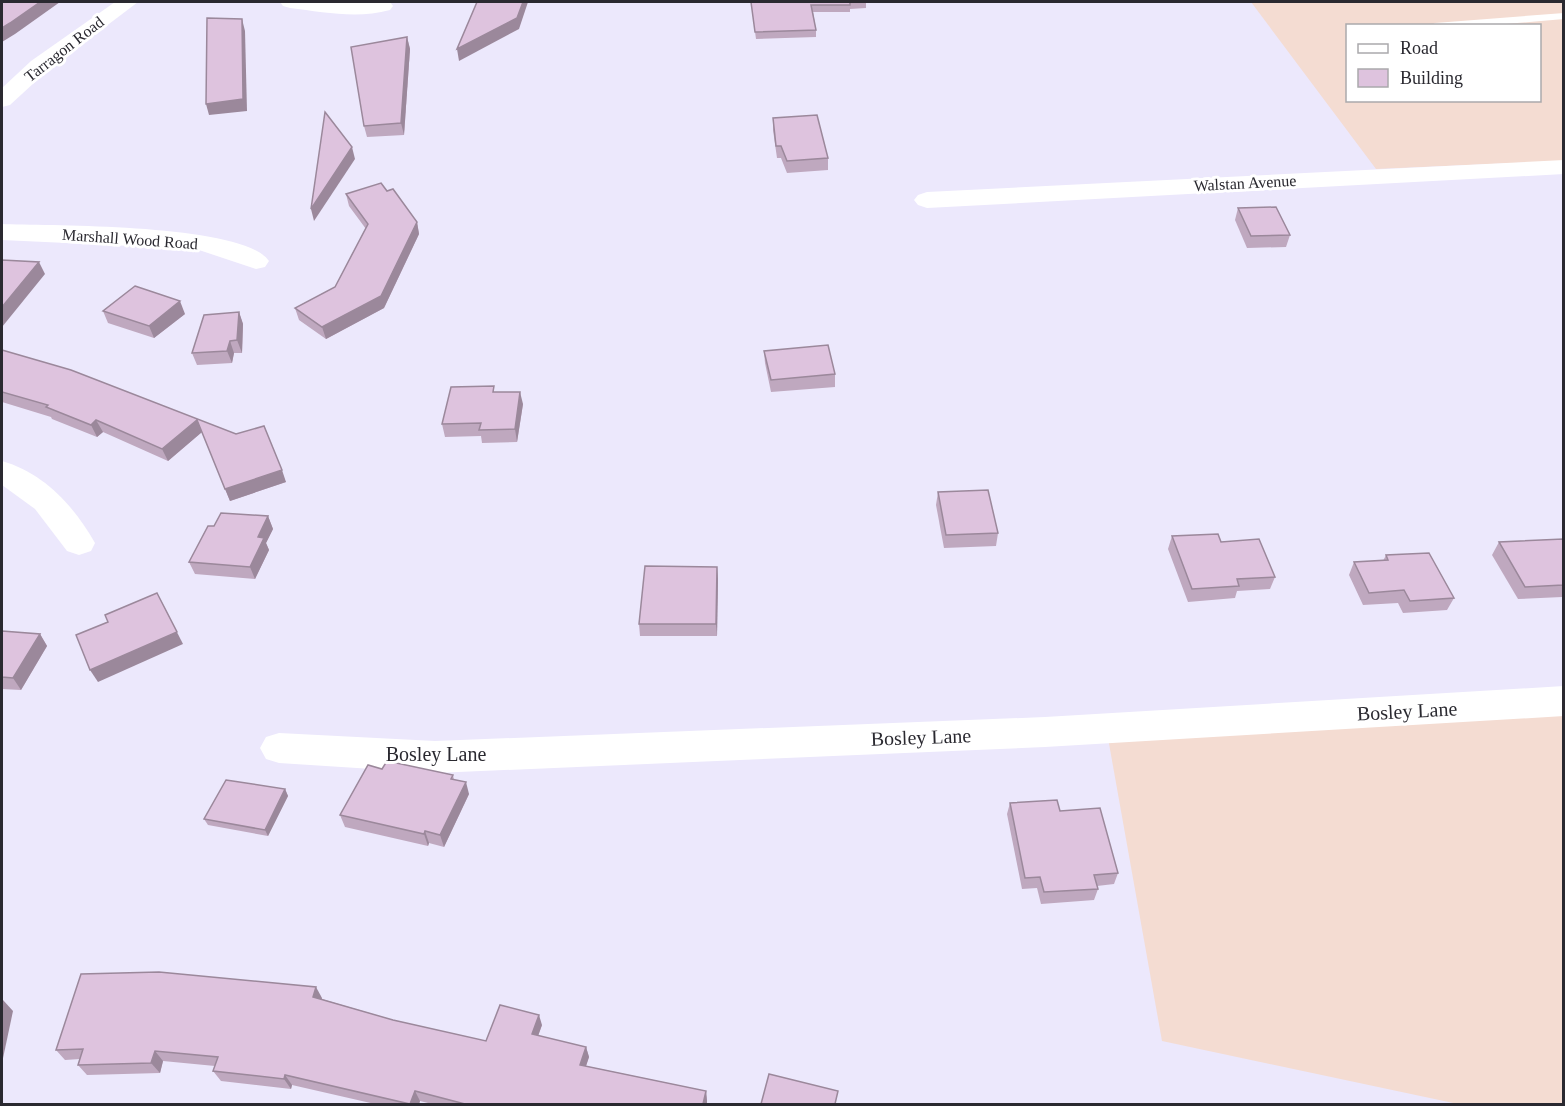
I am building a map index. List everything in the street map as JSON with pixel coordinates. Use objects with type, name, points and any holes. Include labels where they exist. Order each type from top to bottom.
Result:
[{"type":"street","name":"Tarragon Road","points":[[2,100],[39,66],[128,2]]},
{"type":"street","points":[[290,2],[352,9],[383,6]]},
{"type":"street","name":"Walstan Avenue","points":[[927,200],[1563,167]]},
{"type":"street","name":"Marshall Wood Road","points":[[2,232],[198,241],[256,261]]},
{"type":"street","points":[[2,472],[17,479],[50,502],[79,543]]},
{"type":"street","name":"Bosley Lane","points":[[279,748],[435,757],[1045,732],[1563,701]]},
{"type":"lane","points":[[1461,24],[1563,16]]},
{"type":"shaded area","points":[[1251,2],[1563,2],[1563,161],[1376,169]]},
{"type":"shaded area","points":[[1563,710],[1563,1104],[1458,1104],[1162,1041],[1108,738]]},
{"type":"building","points":[[2,2],[40,2],[2,28]]},
{"type":"building","points":[[477,2],[523,2],[517,18],[457,49]]},
{"type":"building","points":[[751,2],[850,2],[850,5],[811,5],[816,30],[755,32]]},
{"type":"building","points":[[207,18],[242,19],[243,99],[206,104]]},
{"type":"building","points":[[407,37],[401,123],[364,126],[351,47]]},
{"type":"building","points":[[325,112],[352,147],[311,209]]},
{"type":"building","points":[[817,115],[828,158],[787,161],[781,146],[776,146],[773,118]]},
{"type":"building","points":[[381,183],[387,191],[393,189],[417,222],[381,296],[322,327],[295,308],[335,287],[368,224],[346,194]]},
{"type":"building","points":[[1276,207],[1290,235],[1251,236],[1238,208]]},
{"type":"building","points":[[2,260],[39,262],[2,307]]},
{"type":"building","points":[[135,286],[180,301],[149,326],[103,311]]},
{"type":"building","points":[[239,312],[237,340],[230,341],[227,351],[192,353],[204,315]]},
{"type":"building","points":[[828,345],[835,374],[771,380],[764,351]]},
{"type":"building","points":[[2,350],[71,370],[236,434],[264,426],[282,470],[225,489],[197,420],[162,449],[96,420],[91,425],[46,407],[48,405],[2,392]]},
{"type":"building","points":[[494,386],[493,392],[520,392],[515,429],[479,430],[481,423],[442,424],[451,387]]},
{"type":"building","points":[[988,490],[998,533],[946,535],[938,492]]},
{"type":"building","points":[[221,513],[268,516],[258,537],[264,538],[250,567],[189,562],[208,526],[214,526]]},
{"type":"building","points":[[1218,534],[1221,542],[1259,539],[1275,577],[1237,579],[1239,586],[1192,589],[1172,536]]},
{"type":"building","points":[[1563,539],[1563,585],[1525,587],[1499,542]]},
{"type":"building","points":[[1429,553],[1454,598],[1410,601],[1404,590],[1369,593],[1354,562],[1388,560],[1386,555]]},
{"type":"building","points":[[645,566],[717,567],[716,624],[639,624]]},
{"type":"building","points":[[157,593],[177,632],[90,670],[76,635],[108,622],[105,615]]},
{"type":"building","points":[[2,631],[40,634],[13,678],[2,677]]},
{"type":"building","points":[[387,761],[453,775],[451,779],[466,782],[440,835],[425,831],[424,834],[340,815],[368,765],[382,769]]},
{"type":"building","points":[[226,780],[285,789],[265,830],[204,819]]},
{"type":"building","points":[[1057,800],[1060,811],[1100,808],[1118,873],[1094,875],[1098,889],[1044,892],[1040,877],[1025,878],[1010,803]]},
{"type":"building","points":[[159,972],[316,987],[313,997],[393,1020],[486,1041],[500,1005],[539,1015],[532,1034],[586,1047],[580,1065],[706,1091],[703,1104],[465,1104],[415,1091],[410,1104],[285,1075],[284,1079],[213,1071],[218,1057],[155,1051],[151,1063],[78,1065],[83,1049],[56,1050],[81,974]]},
{"type":"building","points":[[769,1074],[838,1091],[835,1104],[761,1104]]}]
